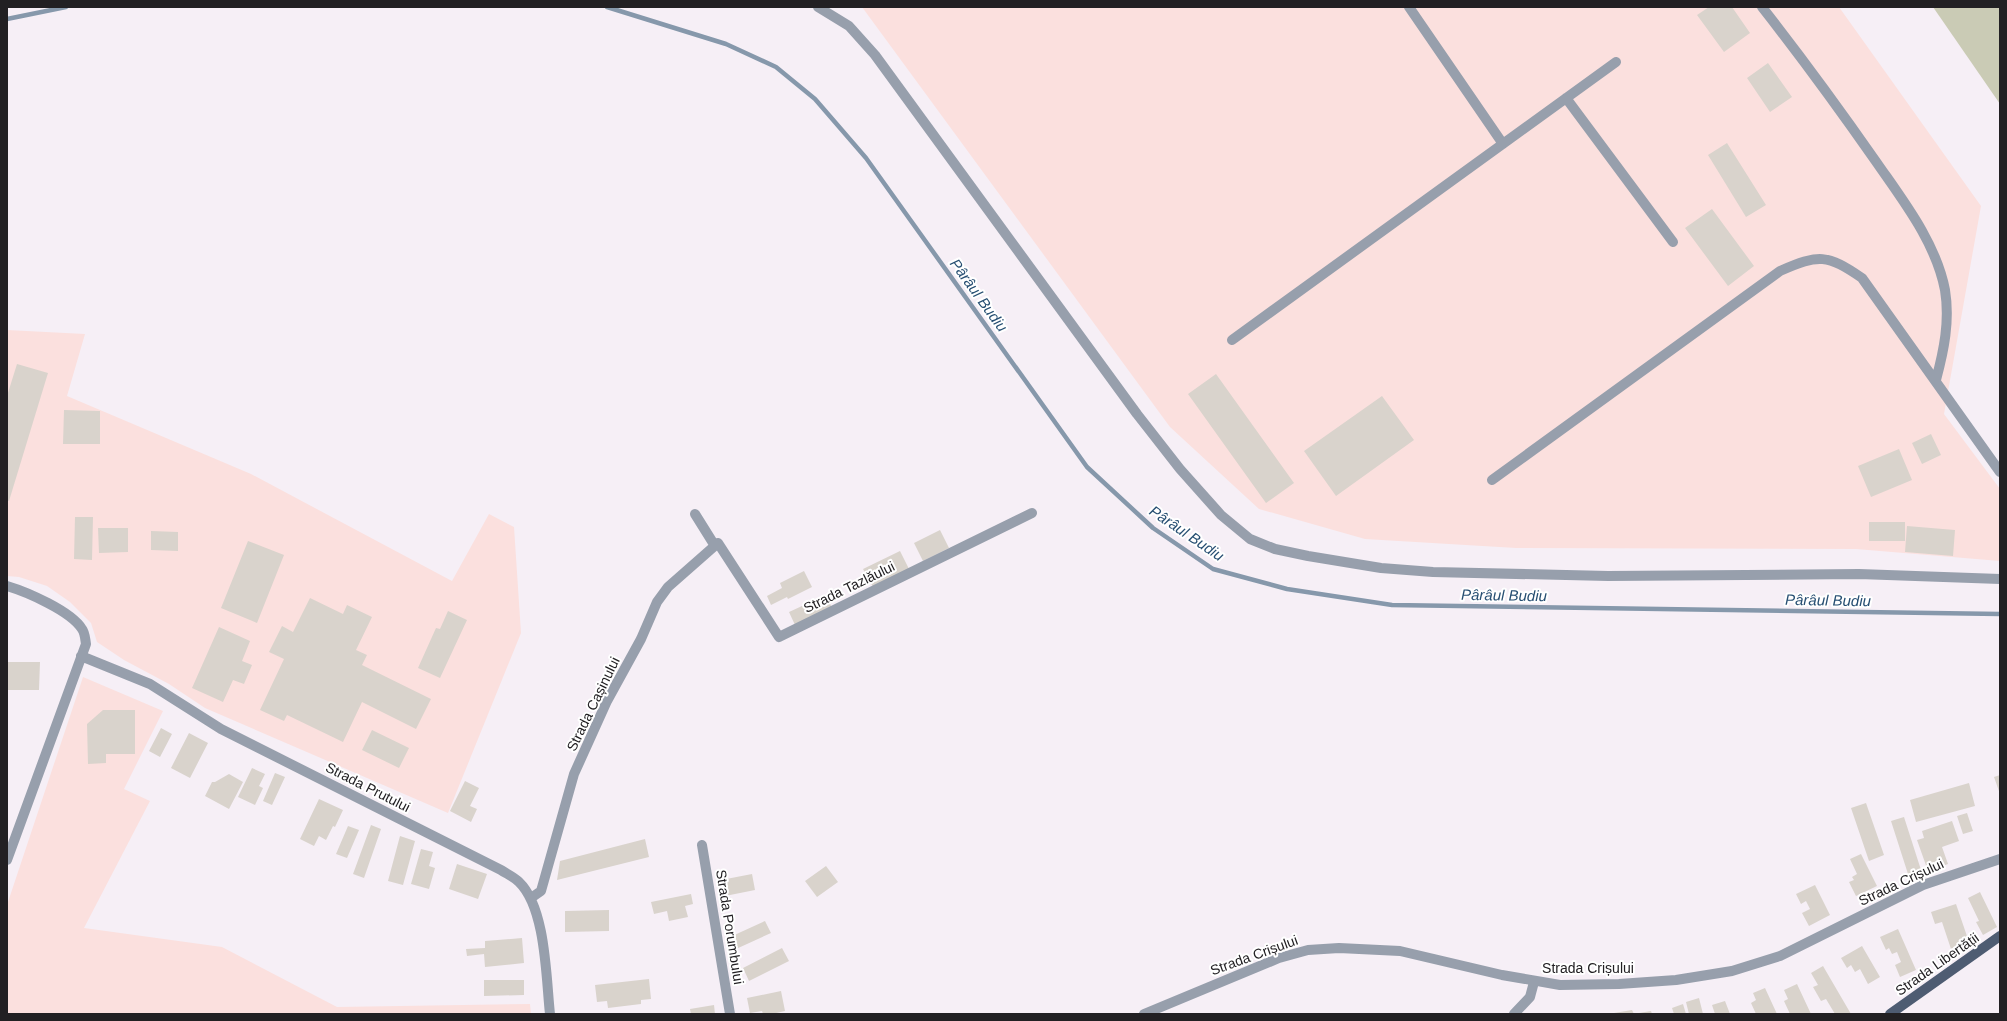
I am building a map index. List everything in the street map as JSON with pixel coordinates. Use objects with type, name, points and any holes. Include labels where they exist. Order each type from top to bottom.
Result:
[{"type":"main road","name":"Strada Libertății","points":[[1890,1014],[2000,936]]},
{"type":"street","points":[[818,7],[849,26],[875,55],[1137,414],[1180,469],[1221,515],[1250,539],[1276,549],[1308,556],[1381,568],[1433,572],[1608,576],[1859,574],[2000,579]]},
{"type":"street","points":[[1409,7],[1502,144]]},
{"type":"street","points":[[1762,7],[1827,91],[1926,238],[1941,275],[1947,309],[1945,347],[1936,380]]},
{"type":"street","points":[[1232,340],[1616,62]]},
{"type":"street","points":[[1566,98],[1673,242]]},
{"type":"street","points":[[1492,480],[1780,271],[1806,260],[1834,260],[1862,278],[2000,472]]},
{"type":"street","name":"Strada Tazlăului","points":[[717,544],[779,636],[1032,513]]},
{"type":"street","points":[[696,514],[717,544]]},
{"type":"street","name":"Strada Cașinului","points":[[531,898],[541,891],[574,774],[607,701],[641,639],[657,602],[668,587],[717,544]]},
{"type":"street","points":[[7,586],[33,595],[77,622],[83,630],[86,644],[7,860]]},
{"type":"street","name":"Strada Prutului","points":[[81,656],[150,684],[220,729],[501,870],[519,882],[531,898],[543,937],[550,1014]]},
{"type":"street","name":"Strada Porumbului","points":[[702,845],[730,1014]]},
{"type":"street","name":"Strada Crișului","points":[[1144,1014],[1279,958],[1308,950],[1339,948],[1400,951],[1534,982],[1560,985],[1619,984],[1676,980],[1732,971],[1780,956],[1923,884],[2000,859]]},
{"type":"street","points":[[1514,1014],[1530,997],[1534,982]]},
{"type":"shaded area","points":[[862,7],[1839,7],[1981,206],[1944,414],[2000,489],[2000,561],[1856,549],[1516,548],[1365,539],[1259,509],[1170,427]]},
{"type":"shaded area","points":[[7,330],[85,334],[67,396],[251,474],[452,581],[489,514],[514,527],[521,633],[448,813],[205,708],[169,684],[124,660],[97,642],[91,623],[70,602],[47,586],[19,577],[7,576]]},
{"type":"shaded area","points":[[83,677],[163,711],[124,789],[150,801],[84,928],[222,947],[337,1007],[530,1004],[531,1014],[7,1014],[7,905]]},
{"type":"green space","points":[[1933,7],[2000,7],[2000,104]]},
{"type":"building","points":[[1709,7],[1732,7],[1750,33],[1724,52],[1697,15]]},
{"type":"building","points":[[1768,63],[1792,97],[1770,112],[1747,78]]},
{"type":"building","points":[[1727,143],[1766,205],[1746,217],[1708,155]]},
{"type":"building","points":[[1712,209],[1754,266],[1728,286],[1685,228]]},
{"type":"building","points":[[17,364],[48,373],[9,501],[7,500],[7,396]]},
{"type":"building","points":[[1216,374],[1294,483],[1266,503],[1188,394]]},
{"type":"building","points":[[1382,396],[1414,440],[1336,496],[1304,451]]},
{"type":"building","points":[[64,410],[100,411],[100,444],[63,444]]},
{"type":"building","points":[[1931,434],[1941,455],[1922,464],[1912,443]]},
{"type":"building","points":[[1899,449],[1912,480],[1871,497],[1858,466]]},
{"type":"building","points":[[75,517],[93,517],[92,560],[74,559]]},
{"type":"building","points":[[1869,522],[1905,522],[1905,541],[1869,541]]},
{"type":"building","points":[[1907,526],[1955,530],[1953,556],[1905,552]]},
{"type":"building","points":[[98,528],[128,528],[128,552],[99,553]]},
{"type":"building","points":[[940,530],[949,548],[923,561],[914,543]]},
{"type":"building","points":[[151,531],[178,532],[178,551],[151,550]]},
{"type":"building","points":[[248,541],[284,555],[257,623],[221,608]]},
{"type":"building","points":[[900,551],[909,569],[873,587],[863,569]]},
{"type":"building","points":[[804,571],[812,587],[788,599],[787,597],[771,605],[767,596],[782,588],[780,583]]},
{"type":"building","points":[[826,595],[832,608],[795,625],[789,612]]},
{"type":"building","points":[[310,598],[343,614],[347,605],[372,617],[356,650],[367,655],[362,665],[431,699],[416,729],[362,702],[343,742],[287,715],[284,721],[260,710],[284,659],[269,652],[282,626],[293,632]]},
{"type":"building","points":[[448,611],[467,620],[440,678],[418,668],[436,628],[440,629]]},
{"type":"building","points":[[219,627],[250,641],[242,661],[252,665],[244,684],[233,680],[223,702],[192,688]]},
{"type":"building","points":[[7,662],[40,662],[39,690],[7,690]]},
{"type":"building","points":[[103,710],[135,710],[135,754],[106,754],[106,763],[88,764],[87,724]]},
{"type":"building","points":[[161,728],[172,734],[160,757],[149,751]]},
{"type":"building","points":[[372,730],[409,748],[399,768],[362,750]]},
{"type":"building","points":[[189,733],[208,743],[190,778],[171,768]]},
{"type":"building","points":[[252,768],[265,774],[259,786],[263,788],[255,805],[238,797]]},
{"type":"building","points":[[275,773],[285,777],[272,805],[263,801]]},
{"type":"building","points":[[229,774],[243,782],[229,809],[205,796],[212,782],[215,782]]},
{"type":"building","points":[[2000,775],[2000,794],[1994,777]]},
{"type":"building","points":[[465,781],[479,788],[470,806],[477,809],[471,822],[450,811]]},
{"type":"building","points":[[1969,783],[1975,806],[1916,822],[1910,800]]},
{"type":"building","points":[[319,799],[343,810],[335,827],[333,826],[326,840],[319,836],[314,846],[300,839]]},
{"type":"building","points":[[1866,803],[1884,855],[1869,861],[1851,808]]},
{"type":"building","points":[[1967,813],[1973,831],[1963,834],[1957,816]]},
{"type":"building","points":[[1904,817],[1921,870],[1908,874],[1891,821]]},
{"type":"building","points":[[1952,821],[1959,841],[1942,847],[1948,864],[1928,871],[1917,840],[1924,838],[1922,831]]},
{"type":"building","points":[[371,825],[381,829],[364,878],[353,874]]},
{"type":"building","points":[[348,826],[359,830],[347,858],[336,854]]},
{"type":"building","points":[[400,836],[415,841],[403,885],[388,881]]},
{"type":"building","points":[[645,839],[649,857],[557,880],[560,861]]},
{"type":"building","points":[[421,849],[433,852],[429,866],[435,868],[429,889],[411,884]]},
{"type":"building","points":[[1861,854],[1877,886],[1856,896],[1849,882],[1854,880],[1852,877],[1857,874],[1850,859]]},
{"type":"building","points":[[457,864],[487,874],[478,899],[449,889]]},
{"type":"building","points":[[826,866],[838,882],[817,897],[805,881]]},
{"type":"building","points":[[752,874],[755,890],[725,896],[721,880]]},
{"type":"building","points":[[1815,885],[1830,915],[1809,926],[1802,913],[1810,909],[1806,901],[1801,904],[1796,894]]},
{"type":"building","points":[[1980,892],[1997,927],[1983,935],[1976,922],[1979,921],[1968,898]]},
{"type":"building","points":[[691,894],[693,904],[685,906],[688,917],[669,921],[667,911],[654,914],[651,902]]},
{"type":"building","points":[[1956,904],[1969,942],[1951,949],[1942,922],[1935,924],[1931,912]]},
{"type":"building","points":[[609,910],[609,931],[565,932],[565,911]]},
{"type":"building","points":[[765,921],[771,933],[736,949],[730,937]]},
{"type":"building","points":[[1898,929],[1916,970],[1900,977],[1895,965],[1901,962],[1897,952],[1892,954],[1889,948],[1886,950],[1880,937]]},
{"type":"building","points":[[522,938],[524,963],[485,967],[484,954],[467,956],[466,949],[485,948],[485,941]]},
{"type":"building","points":[[1862,946],[1880,977],[1868,984],[1860,969],[1855,972],[1851,965],[1847,968],[1841,958]]},
{"type":"building","points":[[782,948],[789,961],[749,981],[743,968]]},
{"type":"building","points":[[1823,966],[1851,1014],[1835,1014],[1826,999],[1821,1001],[1813,987],[1818,985],[1811,973]]},
{"type":"building","points":[[649,979],[651,999],[641,1000],[641,1004],[608,1008],[607,1001],[597,1002],[595,985]]},
{"type":"building","points":[[484,980],[524,980],[524,995],[484,996]]},
{"type":"building","points":[[1797,984],[1811,1014],[1790,1014],[1784,1001],[1788,999],[1784,990]]},
{"type":"building","points":[[1765,988],[1777,1014],[1756,1014],[1751,1003],[1756,1000],[1753,993]]},
{"type":"building","points":[[781,991],[785,1011],[772,1014],[763,1014],[762,1011],[750,1013],[747,998]]},
{"type":"building","points":[[1699,998],[1703,1014],[1689,1014],[1686,1002]]},
{"type":"building","points":[[1725,1001],[1730,1014],[1715,1014],[1712,1005]]},
{"type":"building","points":[[1683,1004],[1686,1014],[1674,1014],[1672,1008]]},
{"type":"building","points":[[714,1005],[715,1014],[691,1014],[690,1009]]},
{"type":"building","points":[[1632,1010],[1634,1014],[1614,1014],[1614,1013]]},
{"type":"building","points":[[1651,1011],[1652,1014],[1639,1014],[1639,1013]]},
{"type":"waterway","name":"Pârâul Budiu","points":[[7,19],[66,7]]},
{"type":"waterway","name":"Pârâul Budiu","points":[[607,7],[726,44],[776,67],[815,99],[866,158],[1087,467],[1153,528],[1213,569],[1287,589],[1392,605],[2000,614]]}]
